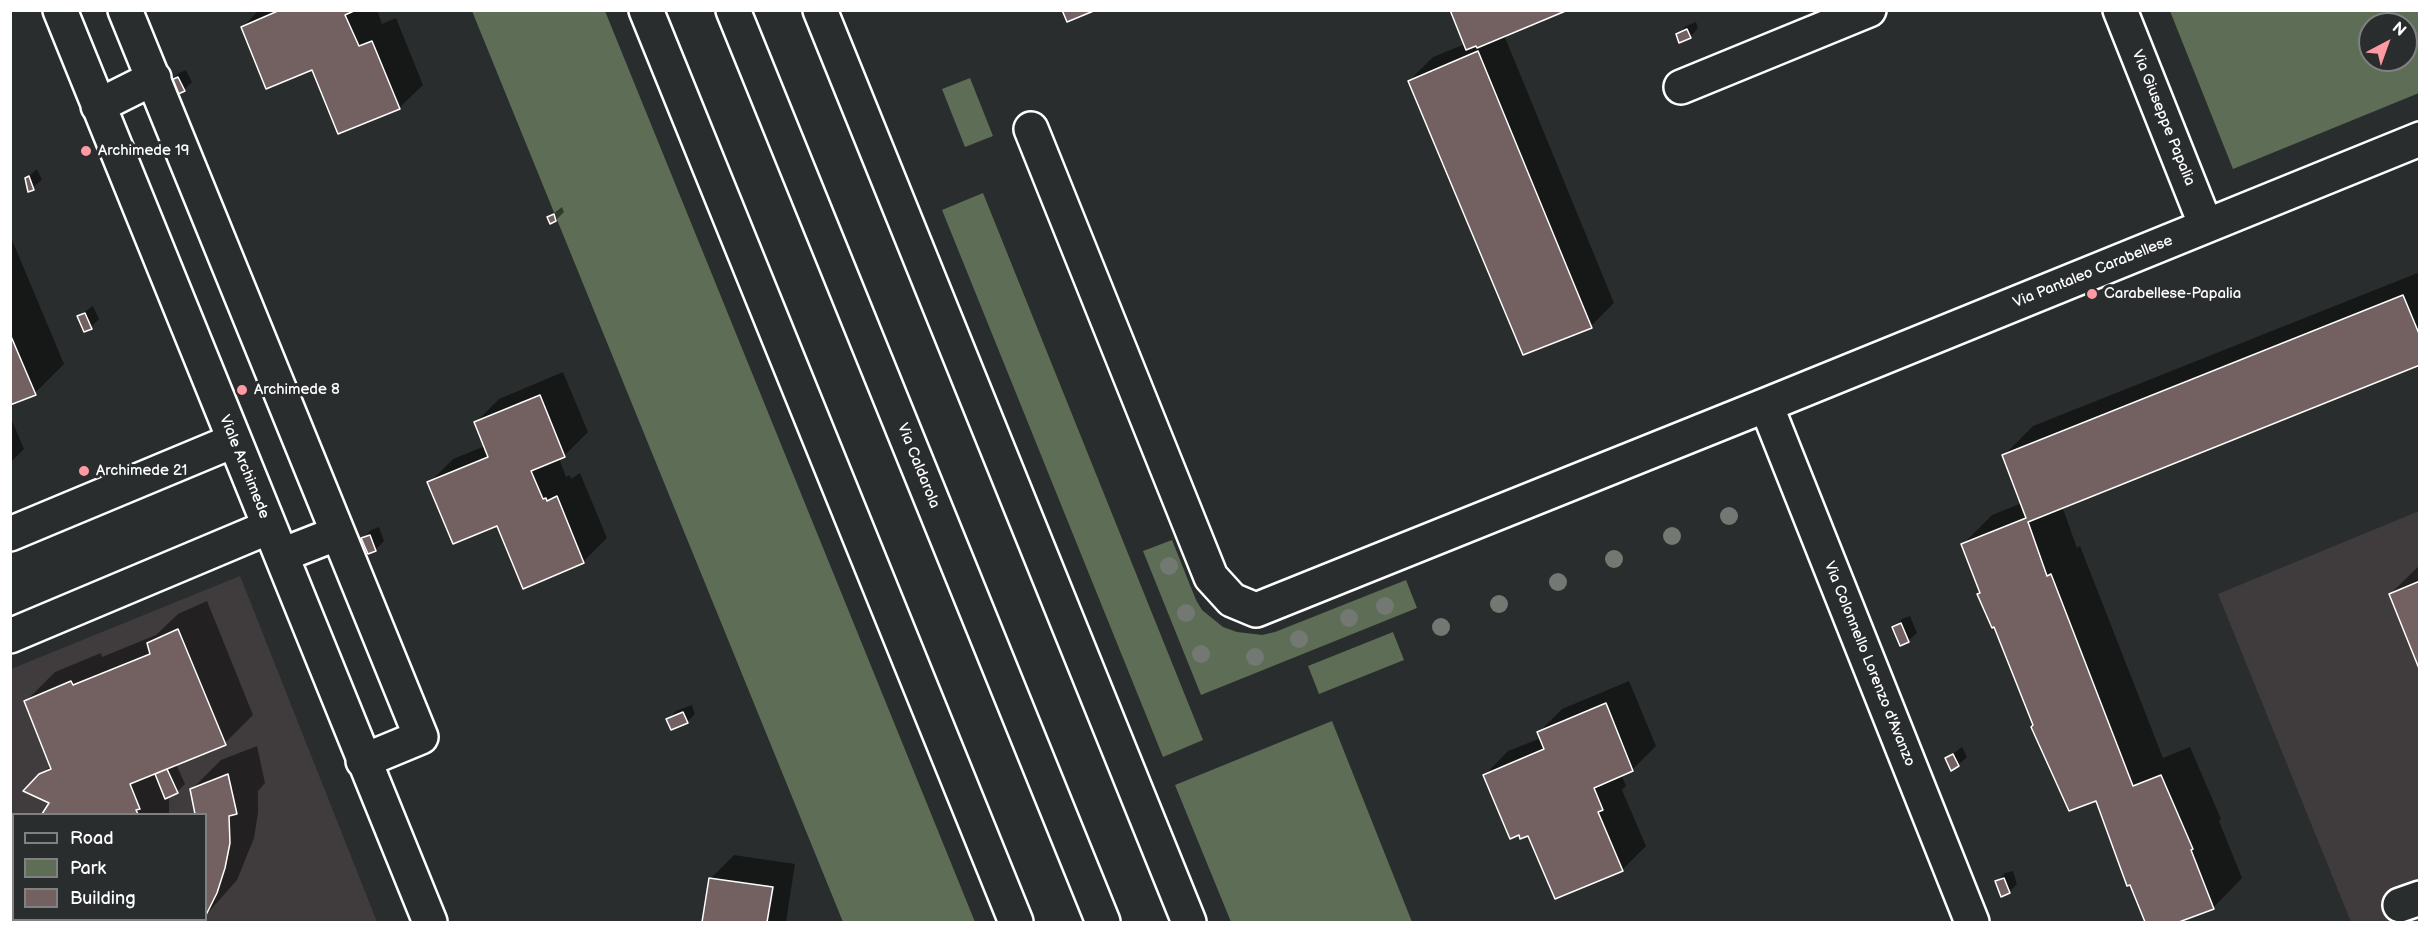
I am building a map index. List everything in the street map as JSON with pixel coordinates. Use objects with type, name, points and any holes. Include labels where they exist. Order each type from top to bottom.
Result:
[{"type":"street","name":"Viale Archimede","points":[[60,10],[430,922]]},
{"type":"street","points":[[125,10],[421,737],[363,761]]},
{"type":"street","points":[[646,10],[1016,922]]},
{"type":"street","name":"Via Caldarola","points":[[733,10],[1103,922]]},
{"type":"street","points":[[820,10],[1189,922]]},
{"type":"street","points":[[1681,87],[1869,10]]},
{"type":"street","name":"Via Giuseppe Papalia","points":[[2120,10],[2206,226]]},
{"type":"street","points":[[98,106],[154,78]]},
{"type":"street","name":"Via Pantaleo Carabellese","points":[[1031,129],[1211,577],[1232,600],[1256,610],[2420,138]]},
{"type":"street","name":"Via Colonnello Lorenzo d'Avanzo","points":[[1766,405],[1972,922]]},
{"type":"street","points":[[10,534],[233,441]]},
{"type":"street","points":[[10,636],[275,541],[338,533]]},
{"type":"shaded area","points":[[2419,511],[2419,922],[2351,922],[2218,594]]},
{"type":"shaded area","points":[[240,576],[377,922],[11,922],[11,669]]},
{"type":"green space","points":[[472,11],[605,11],[975,922],[843,922]]},
{"type":"green space","points":[[2170,11],[2419,11],[2419,93],[2233,169]]},
{"type":"green space","points":[[970,78],[993,136],[965,147],[942,89]]},
{"type":"green space","points":[[983,193],[1203,740],[1163,757],[942,210]]},
{"type":"green space","points":[[1172,540],[1202,610],[1223,627],[1237,632],[1262,635],[1275,632],[1406,580],[1417,608],[1201,695],[1143,551]]},
{"type":"green space","points":[[1393,632],[1404,660],[1319,694],[1308,666]]},
{"type":"green space","points":[[1332,721],[1412,922],[1231,922],[1175,785]]},
{"type":"building","points":[[280,10],[356,10],[345,15],[359,46],[372,41],[400,109],[338,134],[312,70],[266,89],[241,27]]},
{"type":"building","points":[[1062,10],[1096,10],[1067,22]]},
{"type":"building","points":[[1450,10],[1568,10],[1477,48],[1476,46],[1466,50]]},
{"type":"building","points":[[1687,29],[1691,38],[1679,43],[1676,34]]},
{"type":"building","points":[[1478,51],[1592,328],[1523,355],[1408,81]]},
{"type":"building","points":[[178,77],[185,91],[176,95],[169,81]]},
{"type":"building","points":[[29,176],[34,190],[28,192],[25,178]]},
{"type":"building","points":[[554,214],[556,221],[550,224],[547,217]]},
{"type":"building","points":[[2403,295],[2420,336],[2420,365],[2028,522],[2047,576],[2051,574],[2133,786],[2161,775],[2193,849],[2191,850],[2214,909],[2179,922],[2145,922],[2130,885],[2127,886],[2096,801],[2069,811],[2031,727],[2033,725],[1994,627],[1992,628],[1977,594],[1980,593],[1961,544],[2026,518],[2002,455]]},
{"type":"building","points":[[85,313],[92,329],[84,332],[77,316]]},
{"type":"building","points":[[10,334],[36,395],[10,405]]},
{"type":"building","points":[[540,395],[565,457],[531,471],[543,499],[546,498],[547,501],[557,496],[584,563],[523,589],[497,526],[453,544],[427,482],[488,457],[474,422]]},
{"type":"building","points":[[370,535],[376,551],[368,554],[361,538]]},
{"type":"building","points":[[2420,581],[2420,671],[2389,594]]},
{"type":"building","points":[[1901,623],[1909,642],[1900,646],[1892,627]]},
{"type":"building","points":[[178,629],[226,745],[130,784],[140,809],[136,810],[138,813],[43,813],[49,803],[23,791],[39,774],[51,769],[24,701],[71,681],[73,685],[150,654],[147,643]]},
{"type":"building","points":[[1606,703],[1633,771],[1594,788],[1603,810],[1598,812],[1623,871],[1555,899],[1528,836],[1520,839],[1519,835],[1510,839],[1483,775],[1544,749],[1537,732]]},
{"type":"building","points":[[683,712],[688,723],[671,730],[666,719]]},
{"type":"building","points":[[1953,754],[1959,766],[1951,771],[1945,758]]},
{"type":"building","points":[[167,769],[178,793],[165,799],[155,774]]},
{"type":"building","points":[[228,774],[237,814],[229,816],[230,843],[225,868],[217,893],[207,913],[207,813],[195,813],[190,789]]},
{"type":"building","points":[[709,878],[773,887],[767,922],[702,922]]},
{"type":"building","points":[[2004,878],[2010,893],[2001,897],[1995,881]]},
{"type":"building","points":[[71,921],[119,922],[72,922]]},
{"type":"place","name":"Archimede 19","points":[[86,151]]},
{"type":"place","name":"Carabellese-Papalia","points":[[2092,294]]},
{"type":"place","name":"Archimede 8","points":[[242,390]]},
{"type":"place","name":"Archimede 21","points":[[84,471]]}]
